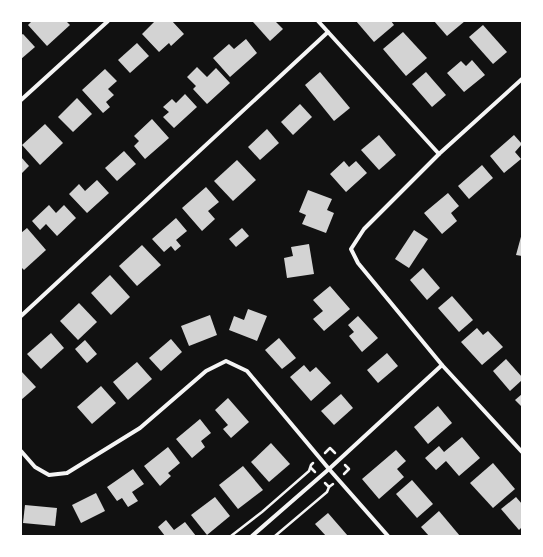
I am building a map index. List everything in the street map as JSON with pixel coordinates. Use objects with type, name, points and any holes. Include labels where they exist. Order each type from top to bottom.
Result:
[{"type":"street","points":[[21,100],[108,21]]},
{"type":"street","points":[[318,21],[439,154]]},
{"type":"street","points":[[21,316],[328,32]]},
{"type":"street","points":[[522,78],[439,154],[364,229],[351,249],[358,263],[442,365],[522,452]]},
{"type":"street","points":[[21,451],[35,467],[49,474],[67,473],[140,428],[206,371],[226,361],[247,371],[329,469],[388,536]]},
{"type":"street","points":[[252,536],[329,469],[442,365]]},
{"type":"path","points":[[231,536],[262,512],[311,468]]},
{"type":"path","points":[[275,536],[327,492],[328,487]]},
{"type":"building","points":[[32,21],[66,21],[70,25],[47,46],[28,25]]},
{"type":"building","points":[[155,21],[172,21],[184,34],[171,46],[169,43],[159,52],[142,34]]},
{"type":"building","points":[[275,21],[283,29],[270,41],[253,22]]},
{"type":"building","points":[[356,21],[391,21],[394,25],[374,42]]},
{"type":"building","points":[[434,21],[465,21],[447,36]]},
{"type":"building","points":[[483,25],[507,52],[493,64],[469,37]]},
{"type":"building","points":[[403,32],[427,58],[406,76],[383,49]]},
{"type":"building","points":[[23,34],[35,47],[21,59],[21,35]]},
{"type":"building","points":[[246,39],[257,53],[230,77],[213,58],[229,44],[234,49]]},
{"type":"building","points":[[137,43],[149,56],[130,73],[118,60]]},
{"type":"building","points":[[472,60],[485,75],[464,92],[447,73],[461,61],[466,66]]},
{"type":"building","points":[[197,67],[207,77],[216,68],[230,83],[207,104],[193,89],[196,86],[187,77]]},
{"type":"building","points":[[105,69],[117,81],[108,89],[114,95],[106,102],[110,107],[103,113],[82,90]]},
{"type":"building","points":[[320,72],[350,108],[334,121],[305,85]]},
{"type":"building","points":[[426,72],[446,95],[432,107],[412,84]]},
{"type":"building","points":[[185,94],[197,107],[174,128],[163,117],[169,112],[163,107],[172,99],[176,103]]},
{"type":"building","points":[[77,98],[92,114],[73,132],[58,117]]},
{"type":"building","points":[[300,104],[312,117],[293,135],[281,122]]},
{"type":"building","points":[[152,119],[169,138],[145,159],[134,146],[139,141],[134,136]]},
{"type":"building","points":[[45,124],[63,143],[40,165],[22,145]]},
{"type":"building","points":[[267,129],[279,143],[260,160],[248,147]]},
{"type":"building","points":[[379,135],[396,155],[379,170],[361,150]]},
{"type":"building","points":[[514,135],[522,144],[515,152],[521,159],[504,173],[490,156]]},
{"type":"building","points":[[124,151],[136,164],[117,181],[105,168]]},
{"type":"building","points":[[21,157],[29,166],[21,174]]},
{"type":"building","points":[[237,160],[256,180],[233,201],[214,181]]},
{"type":"building","points":[[344,161],[349,167],[356,161],[367,173],[346,192],[330,174]]},
{"type":"building","points":[[482,165],[493,178],[469,199],[458,186]]},
{"type":"building","points":[[97,180],[109,193],[87,213],[69,194],[79,184],[85,191]]},
{"type":"building","points":[[206,187],[219,202],[208,211],[215,219],[202,231],[182,208]]},
{"type":"building","points":[[308,190],[332,199],[327,210],[334,213],[326,233],[302,224],[306,215],[299,212]]},
{"type":"building","points":[[448,193],[459,206],[451,213],[457,221],[442,234],[424,213]]},
{"type":"building","points":[[49,205],[56,213],[64,205],[76,218],[57,236],[46,224],[40,230],[32,221]]},
{"type":"building","points":[[176,218],[187,231],[176,240],[181,246],[175,251],[171,246],[164,252],[152,239]]},
{"type":"building","points":[[27,228],[46,250],[24,270],[21,267],[21,233]]},
{"type":"building","points":[[242,228],[249,236],[236,247],[229,239]]},
{"type":"building","points":[[414,230],[428,239],[409,268],[395,259]]},
{"type":"building","points":[[522,233],[522,256],[516,255]]},
{"type":"building","points":[[309,244],[314,274],[287,278],[284,258],[293,256],[291,247]]},
{"type":"building","points":[[142,245],[161,265],[137,286],[119,266]]},
{"type":"building","points":[[423,268],[440,288],[427,300],[410,280]]},
{"type":"building","points":[[110,275],[130,297],[111,315],[91,293]]},
{"type":"building","points":[[330,286],[350,309],[324,331],[313,319],[323,311],[313,300]]},
{"type":"building","points":[[452,296],[473,320],[459,332],[438,308]]},
{"type":"building","points":[[79,303],[97,322],[78,340],[60,321]]},
{"type":"building","points":[[248,309],[267,316],[257,341],[229,330],[234,316],[244,320]]},
{"type":"building","points":[[210,315],[217,335],[189,346],[181,326]]},
{"type":"building","points":[[358,316],[378,338],[362,352],[349,336],[354,332],[348,325]]},
{"type":"building","points":[[477,328],[483,335],[488,331],[503,347],[482,365],[461,342]]},
{"type":"building","points":[[51,333],[64,348],[41,369],[27,354]]},
{"type":"building","points":[[279,338],[296,358],[282,369],[265,350]]},
{"type":"building","points":[[171,339],[182,352],[161,371],[149,358]]},
{"type":"building","points":[[85,340],[97,354],[87,363],[75,349]]},
{"type":"building","points":[[387,353],[398,366],[378,383],[367,370]]},
{"type":"building","points":[[506,359],[522,377],[522,380],[510,391],[493,371]]},
{"type":"building","points":[[137,362],[152,379],[128,400],[113,382]]},
{"type":"building","points":[[304,365],[310,372],[316,367],[331,383],[311,401],[290,377]]},
{"type":"building","points":[[21,371],[36,387],[21,400]]},
{"type":"building","points":[[101,386],[116,403],[92,424],[77,407]]},
{"type":"building","points":[[341,394],[353,408],[334,425],[321,411]]},
{"type":"building","points":[[522,394],[522,407],[515,400]]},
{"type":"building","points":[[228,398],[249,422],[231,438],[223,429],[228,425],[215,410]]},
{"type":"building","points":[[438,406],[452,423],[428,444],[414,427]]},
{"type":"building","points":[[200,419],[211,433],[201,441],[205,447],[192,458],[176,439]]},
{"type":"building","points":[[462,437],[480,458],[459,476],[446,461],[436,470],[425,458],[439,446],[444,452]]},
{"type":"building","points":[[271,443],[290,464],[269,482],[251,462]]},
{"type":"building","points":[[168,447],[180,463],[168,473],[171,476],[160,486],[144,466]]},
{"type":"building","points":[[396,450],[406,461],[397,469],[404,477],[379,499],[362,479]]},
{"type":"building","points":[[493,463],[515,489],[493,508],[470,483]]},
{"type":"building","points":[[243,466],[263,490],[238,509],[219,485]]},
{"type":"building","points":[[133,469],[144,484],[132,492],[138,501],[128,507],[122,498],[117,501],[107,487]]},
{"type":"building","points":[[412,480],[433,504],[417,518],[396,494]]},
{"type":"building","points":[[96,493],[105,511],[81,523],[72,505]]},
{"type":"building","points":[[215,497],[230,516],[207,535],[191,515]]},
{"type":"building","points":[[516,497],[522,504],[522,527],[519,530],[501,509]]},
{"type":"building","points":[[25,505],[57,508],[55,526],[23,523]]},
{"type":"building","points":[[439,511],[460,536],[429,536],[421,527]]},
{"type":"building","points":[[328,513],[348,536],[326,536],[315,524]]},
{"type":"building","points":[[166,520],[174,530],[185,522],[196,536],[165,536],[158,527]]}]
